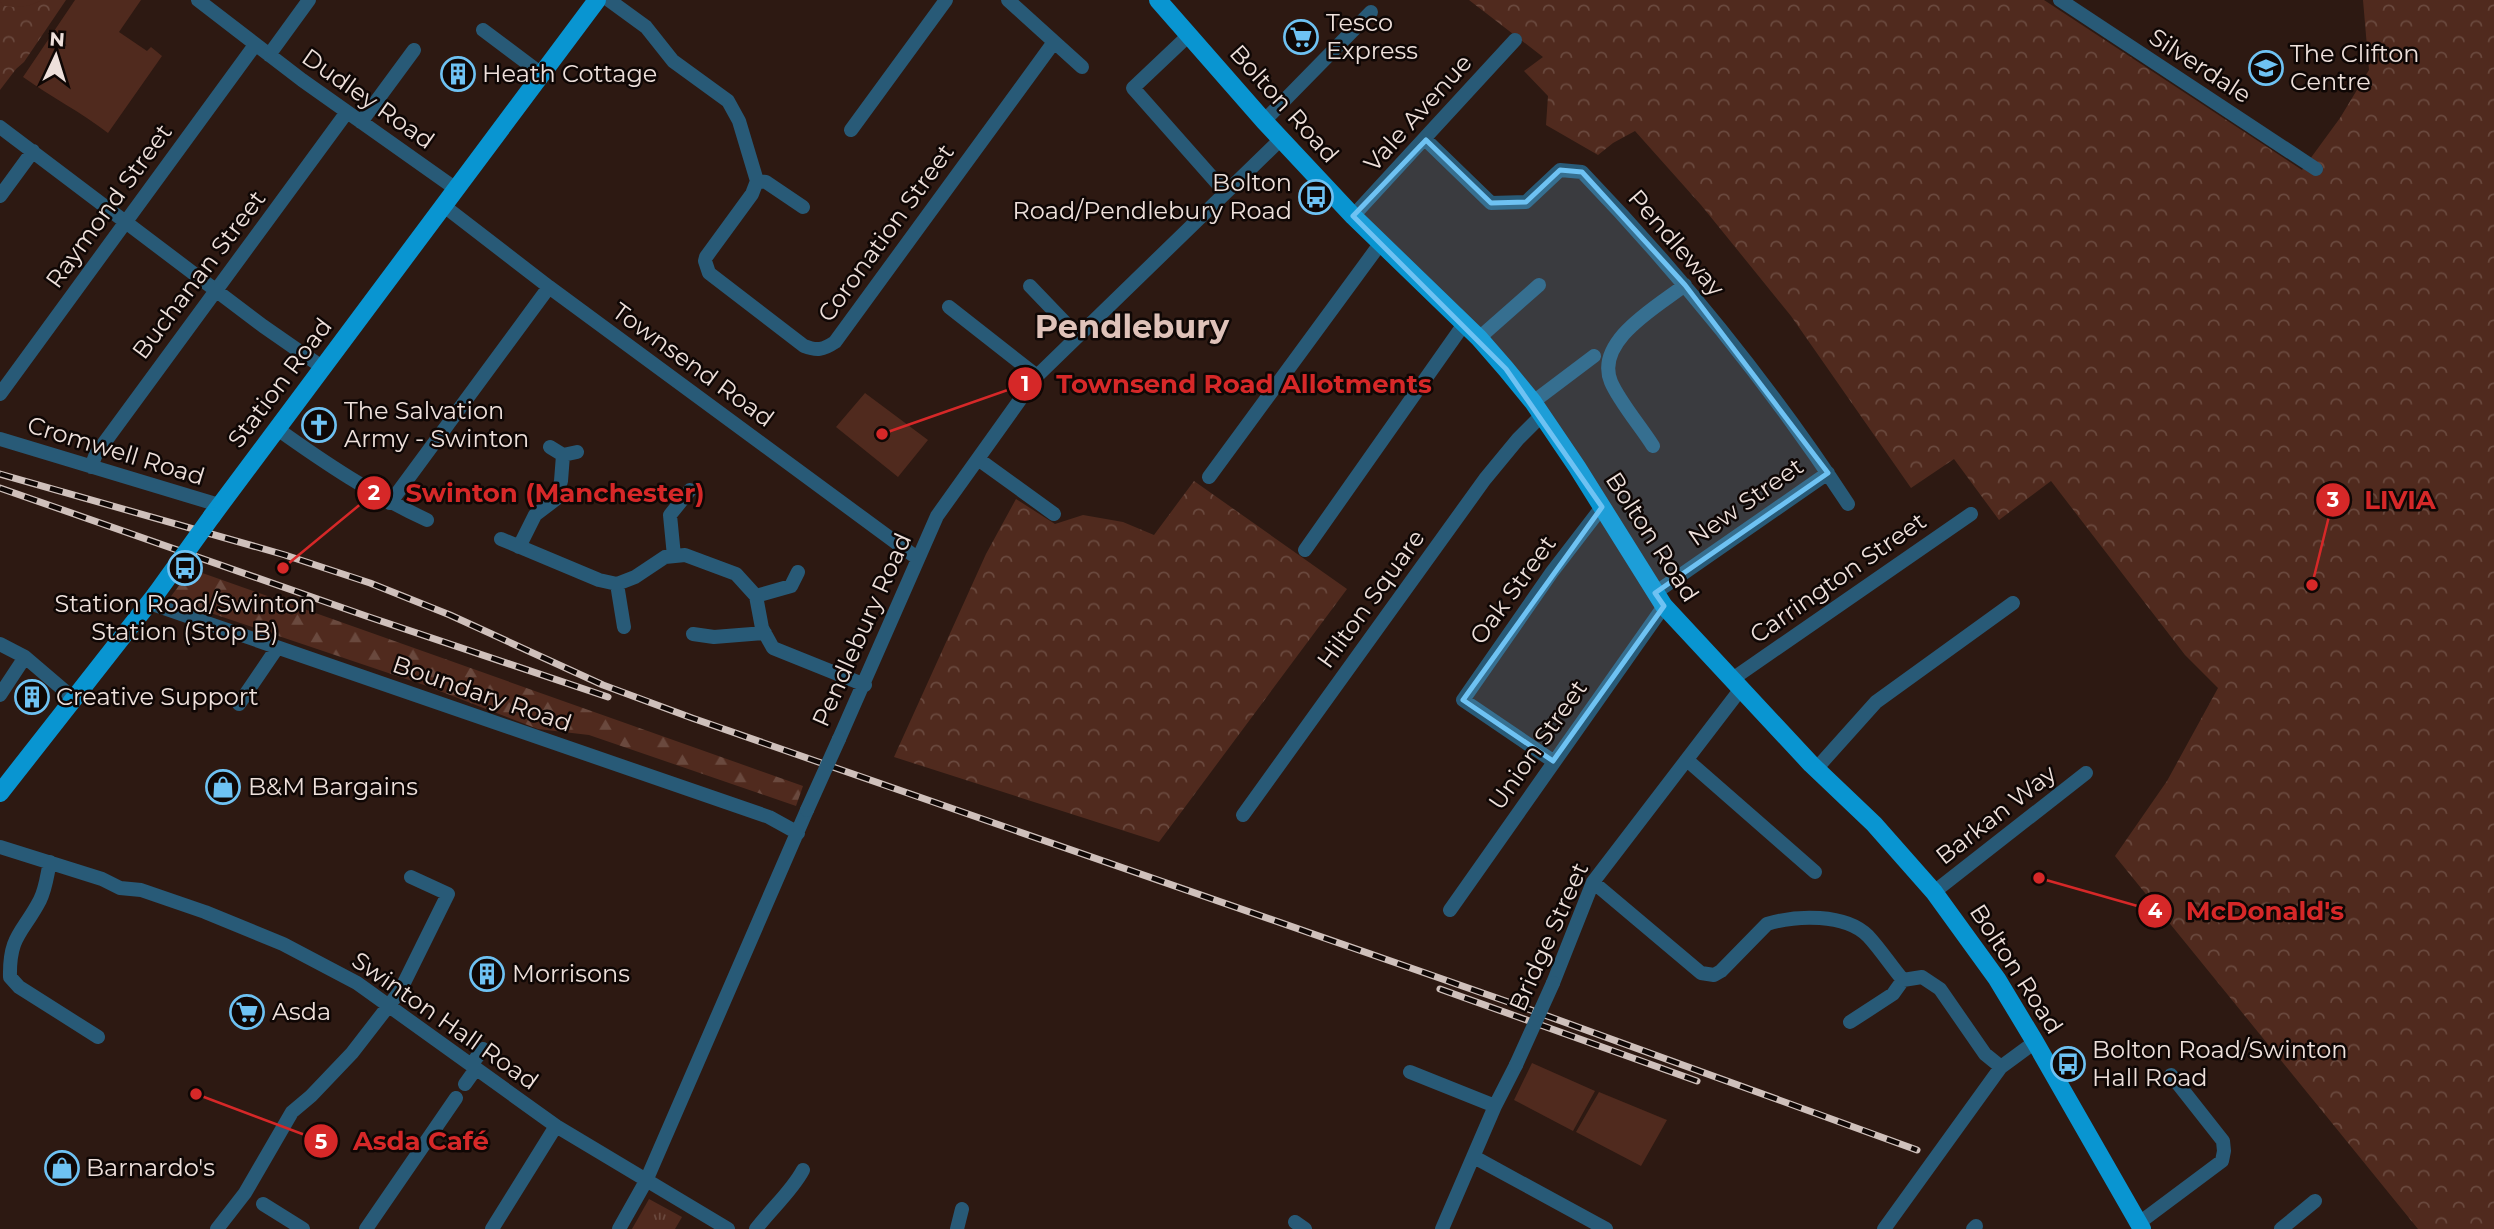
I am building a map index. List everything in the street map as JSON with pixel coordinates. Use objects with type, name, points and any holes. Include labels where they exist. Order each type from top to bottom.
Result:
[{"type":"main road","name":"Station Road","points":[[0,793],[153,598],[215,510],[597,0]]},
{"type":"main road","name":"Bolton Road","points":[[1158,0],[1264,121],[1353,216],[1479,338],[1537,408],[1659,600],[1735,685],[1816,769],[1874,824],[1934,892],[1997,979],[2141,1226]]},
{"type":"street","name":"Dudley Road","points":[[198,0],[255,45],[456,189]]},
{"type":"street","points":[[269,55],[309,0]]},
{"type":"street","points":[[608,0],[646,27],[673,61],[728,101],[739,121],[757,181],[765,182],[803,207]]},
{"type":"street","points":[[850,130],[946,0]]},
{"type":"street","points":[[1008,0],[1082,67]]},
{"type":"street","name":"Silverdale","points":[[2060,0],[2316,169]]},
{"type":"street","points":[[1264,121],[1371,12]]},
{"type":"street","points":[[483,30],[543,75]]},
{"type":"street","points":[[1189,35],[1133,88],[1225,192]]},
{"type":"street","name":"Vale Avenue","points":[[1353,216],[1426,140],[1515,40]]},
{"type":"street","name":"Coronation Street","points":[[757,181],[752,194],[706,257],[709,273],[804,346],[825,349],[835,342],[1054,42]]},
{"type":"street","name":"Raymond Street","points":[[0,394],[255,45]]},
{"type":"street","points":[[361,122],[414,50]]},
{"type":"street","name":"Buchanan Street","points":[[91,467],[96,454],[347,112]]},
{"type":"street","points":[[0,127],[216,290],[322,366]]},
{"type":"street","name":"Pendlebury Road","points":[[619,1229],[646,1181],[937,516],[1037,376],[1281,139]]},
{"type":"street","name":"Pendleway","points":[[1426,140],[1491,203],[1526,202],[1560,170],[1582,172],[1644,236],[1685,285],[1746,362],[1848,504]]},
{"type":"street","points":[[0,196],[33,151]]},
{"type":"street","name":"Townsend Road","points":[[444,206],[549,287],[917,558]]},
{"type":"street","points":[[1209,477],[1380,244]]},
{"type":"street","points":[[1479,338],[1539,285]]},
{"type":"street","points":[[1653,446],[1610,380],[1609,357],[1622,333],[1685,285]]},
{"type":"street","points":[[1030,286],[1077,335]]},
{"type":"street","points":[[390,503],[549,287]]},
{"type":"street","points":[[949,307],[1037,376]]},
{"type":"street","points":[[1305,550],[1464,324]]},
{"type":"street","name":"Hilton Square","points":[[1243,815],[1485,480],[1518,439],[1537,408],[1594,356]]},
{"type":"street","points":[[276,428],[332,469],[390,503],[427,520]]},
{"type":"street","name":"Cromwell Road","points":[[0,439],[215,510]]},
{"type":"street","points":[[519,547],[535,515],[556,499],[570,454],[550,447]]},
{"type":"street","points":[[978,459],[1054,514]]},
{"type":"street","name":"New Street","points":[[1659,600],[1828,473]]},
{"type":"street","points":[[674,556],[670,514],[690,490]]},
{"type":"street","name":"Oak Street","points":[[1553,761],[1463,700],[1552,572],[1602,507]]},
{"type":"street","name":"Carrington Street","points":[[1735,685],[1971,514]]},
{"type":"street","points":[[501,539],[599,580],[617,584],[635,577],[665,557],[685,555],[736,574],[756,596],[765,633],[772,648],[865,685]]},
{"type":"street","points":[[756,596],[791,586],[798,572]]},
{"type":"street","points":[[617,584],[624,627]]},
{"type":"street","name":"Boundary Road","points":[[153,598],[277,648],[769,817],[797,833]]},
{"type":"street","name":"Union Street","points":[[1450,910],[1553,761],[1659,600]]},
{"type":"street","points":[[1816,769],[1876,702],[2013,603]]},
{"type":"street","points":[[693,634],[714,637],[765,633]]},
{"type":"street","points":[[0,644],[25,657],[73,698]]},
{"type":"street","points":[[239,704],[277,648]]},
{"type":"street","points":[[0,695],[25,657]]},
{"type":"street","name":"Bridge Street","points":[[1442,1229],[1495,1106],[1553,983],[1593,882],[1687,760],[1735,685]]},
{"type":"street","points":[[1687,760],[1815,872]]},
{"type":"street","name":"Barkan Way","points":[[1934,892],[2086,773]]},
{"type":"street","name":"Swinton Hall Road","points":[[0,848],[102,879],[120,888],[141,890],[205,912],[283,944],[357,984],[556,1126],[728,1229]]},
{"type":"street","points":[[50,862],[39,902],[17,934],[11,951],[10,977],[19,987],[98,1037]]},
{"type":"street","points":[[217,1229],[245,1193],[292,1112],[352,1053],[400,991],[448,894],[411,877]]},
{"type":"street","points":[[1593,882],[1702,973],[1714,975],[1721,971],[1767,924],[1816,919],[1852,926],[1867,935],[1903,980]]},
{"type":"street","points":[[1850,1022],[1892,994],[1903,980],[1922,977],[1940,989],[1985,1054],[2001,1067]]},
{"type":"street","points":[[1884,1229],[2001,1067],[2035,1042]]},
{"type":"street","points":[[466,1084],[483,1049]]},
{"type":"street","points":[[1410,1072],[1495,1106]]},
{"type":"street","points":[[2141,1226],[2222,1161],[2224,1151],[2223,1141],[2171,1075]]},
{"type":"street","points":[[366,1229],[456,1098]]},
{"type":"street","points":[[492,1229],[556,1126]]},
{"type":"street","points":[[1474,1157],[1605,1229]]},
{"type":"street","points":[[756,1229],[796,1183],[803,1170]]},
{"type":"street","points":[[2281,1229],[2315,1201]]},
{"type":"street","points":[[263,1204],[303,1229]]},
{"type":"street","points":[[957,1229],[962,1209]]},
{"type":"highlighted area","points":[[1426,140],[1491,203],[1526,202],[1560,170],[1582,172],[1685,285],[1828,473],[1655,593],[1664,606],[1553,761],[1463,700],[1602,507],[1506,369],[1353,216]]},
{"type":"green space","points":[[0,0],[66,0],[24,62],[0,90]]},
{"type":"green space","points":[[0,0],[42,0],[18,7],[2,5]]},
{"type":"green space","points":[[75,0],[141,0],[119,32],[147,51],[151,47],[162,56],[108,133],[23,77]]},
{"type":"green space","points":[[1469,0],[2044,0],[2302,170],[2340,118],[2369,70],[2363,0],[2494,0],[2494,1229],[2418,1229],[2115,856],[2167,781],[2218,688],[2185,655],[2051,481],[1999,520],[1954,459],[1911,488],[1791,316],[1701,205],[1635,131],[1598,155],[1546,125],[1548,96],[1524,71],[1543,57]]},
{"type":"green space","points":[[865,393],[928,440],[898,477],[836,427]]},
{"type":"green space","points":[[1194,481],[1347,589],[1159,842],[894,757],[986,554],[1016,499],[1055,524],[1083,515],[1123,522],[1154,535]]},
{"type":"green space","points":[[191,569],[803,786],[796,806],[589,735],[538,729],[424,685],[169,599]]},
{"type":"green space","points":[[1532,1063],[1595,1091],[1573,1131],[1514,1100]]},
{"type":"green space","points":[[1599,1092],[1667,1120],[1641,1166],[1576,1132]]},
{"type":"green space","points":[[649,1199],[682,1217],[675,1229],[632,1229]]},
{"type":"railway","points":[[0,474],[285,555],[370,583],[450,615],[603,685],[692,718],[1517,1005],[1917,1150]]},
{"type":"railway","points":[[0,488],[608,697]]},
{"type":"railway","points":[[1440,989],[1697,1081]]},
{"type":"place","name":"Tesco Express","points":[[1301,37]]},
{"type":"place","name":"The Clifton Centre","points":[[2266,68]]},
{"type":"place","name":"Heath Cottage","points":[[458,74]]},
{"type":"place","name":"Bolton Road/Pendlebury Road","points":[[1316,197]]},
{"type":"place","name":"The Salvation Army - Swinton","points":[[319,425]]},
{"type":"place","name":"Townsend Road Allotments","points":[[882,434]]},
{"type":"place","name":"Station Road/Swinton Station (Stop B)","points":[[185,568]]},
{"type":"place","name":"Swinton (Manchester)","points":[[283,568]]},
{"type":"place","name":"LIVIA","points":[[2312,585]]},
{"type":"place","name":"Creative Support","points":[[32,697]]},
{"type":"place","name":"B&M Bargains","points":[[223,787]]},
{"type":"place","name":"McDonald's","points":[[2039,878]]},
{"type":"place","name":"Morrisons","points":[[487,974]]},
{"type":"place","name":"Asda","points":[[247,1012]]},
{"type":"place","name":"Bolton Road/Swinton Hall Road","points":[[2068,1064]]},
{"type":"place","name":"Asda Café","points":[[196,1094]]},
{"type":"place","name":"Barnardo's","points":[[62,1168]]},
{"type":"district","name":"Pendlebury","points":[[1132,327]]}]
